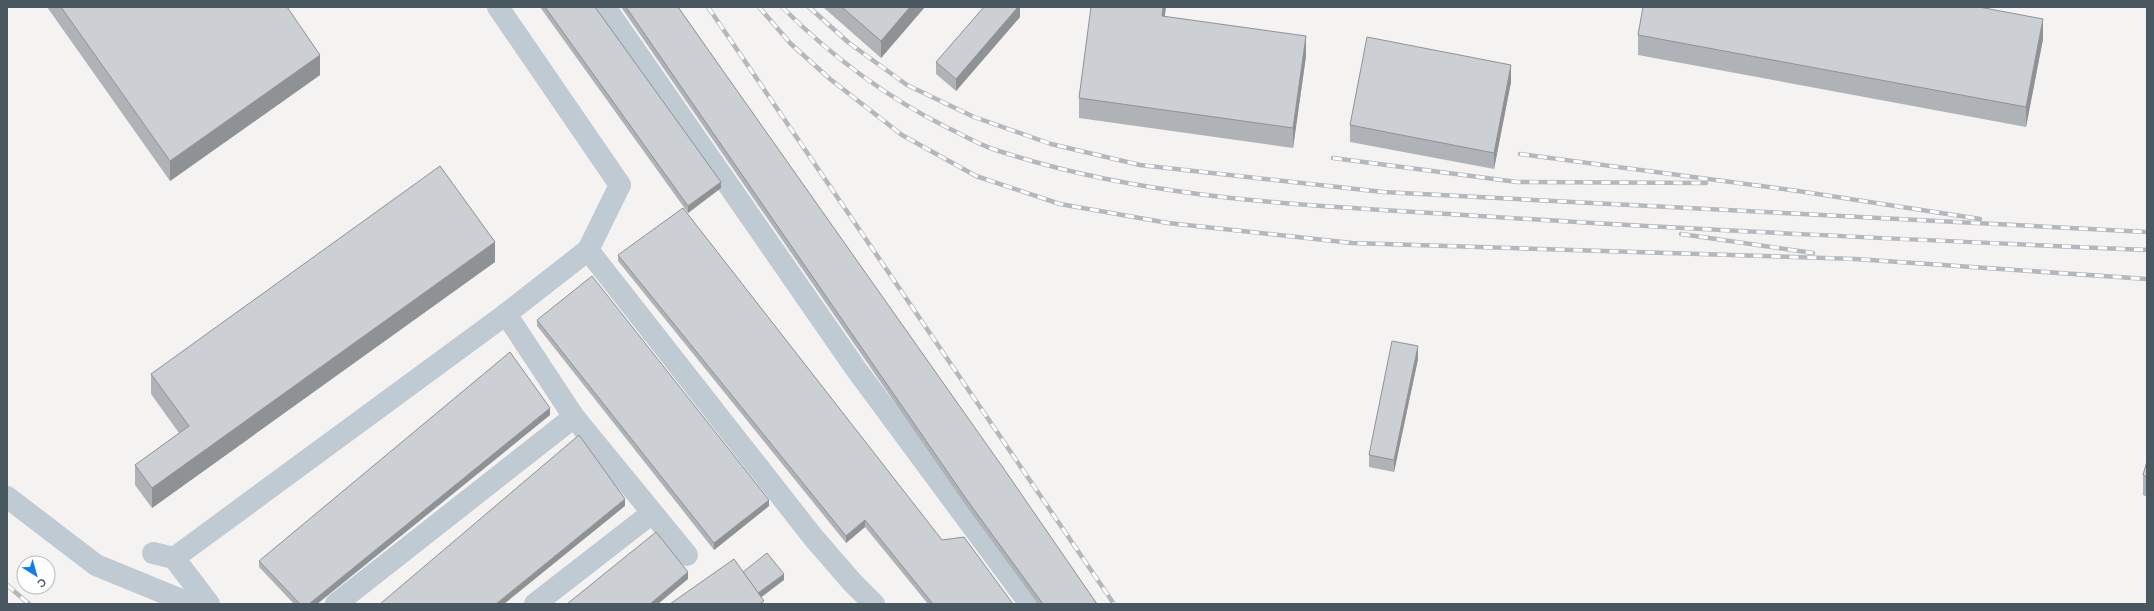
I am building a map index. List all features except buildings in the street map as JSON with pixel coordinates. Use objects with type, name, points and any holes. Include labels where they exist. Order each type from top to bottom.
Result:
[{"type":"lane","points":[[174,558],[506,314],[588,250],[620,185],[498,7]]},
{"type":"lane","points":[[605,7],[856,369],[1030,604]]},
{"type":"lane","points":[[588,250],[813,537],[852,582],[874,604]]},
{"type":"lane","points":[[506,314],[574,417],[687,555]]},
{"type":"lane","points":[[336,604],[574,417]]},
{"type":"lane","points":[[7,497],[96,565],[191,604]]},
{"type":"lane","points":[[535,604],[652,513]]},
{"type":"lane","points":[[153,553],[174,558],[209,604]]},
{"type":"railway","points":[[708,7],[1114,604]]},
{"type":"railway","points":[[759,7],[791,44],[830,79],[902,135],[976,176],[1060,204],[1168,223],[1352,243],[1855,259],[2147,279]]},
{"type":"railway","points":[[782,7],[840,59],[881,89],[925,116],[976,142],[993,149],[1050,166],[1167,190],[1345,208],[1720,230],[2147,250]]},
{"type":"railway","points":[[809,7],[849,43],[907,85],[974,117],[1051,144],[1140,165],[1383,192],[2147,232]]},
{"type":"railway","points":[[1520,154],[1798,191],[1980,219]]},
{"type":"railway","points":[[1333,158],[1517,182],[1706,183]]},
{"type":"railway","points":[[1681,234],[1813,253]]},
{"type":"railway","points":[[7,585],[29,604]]}]
